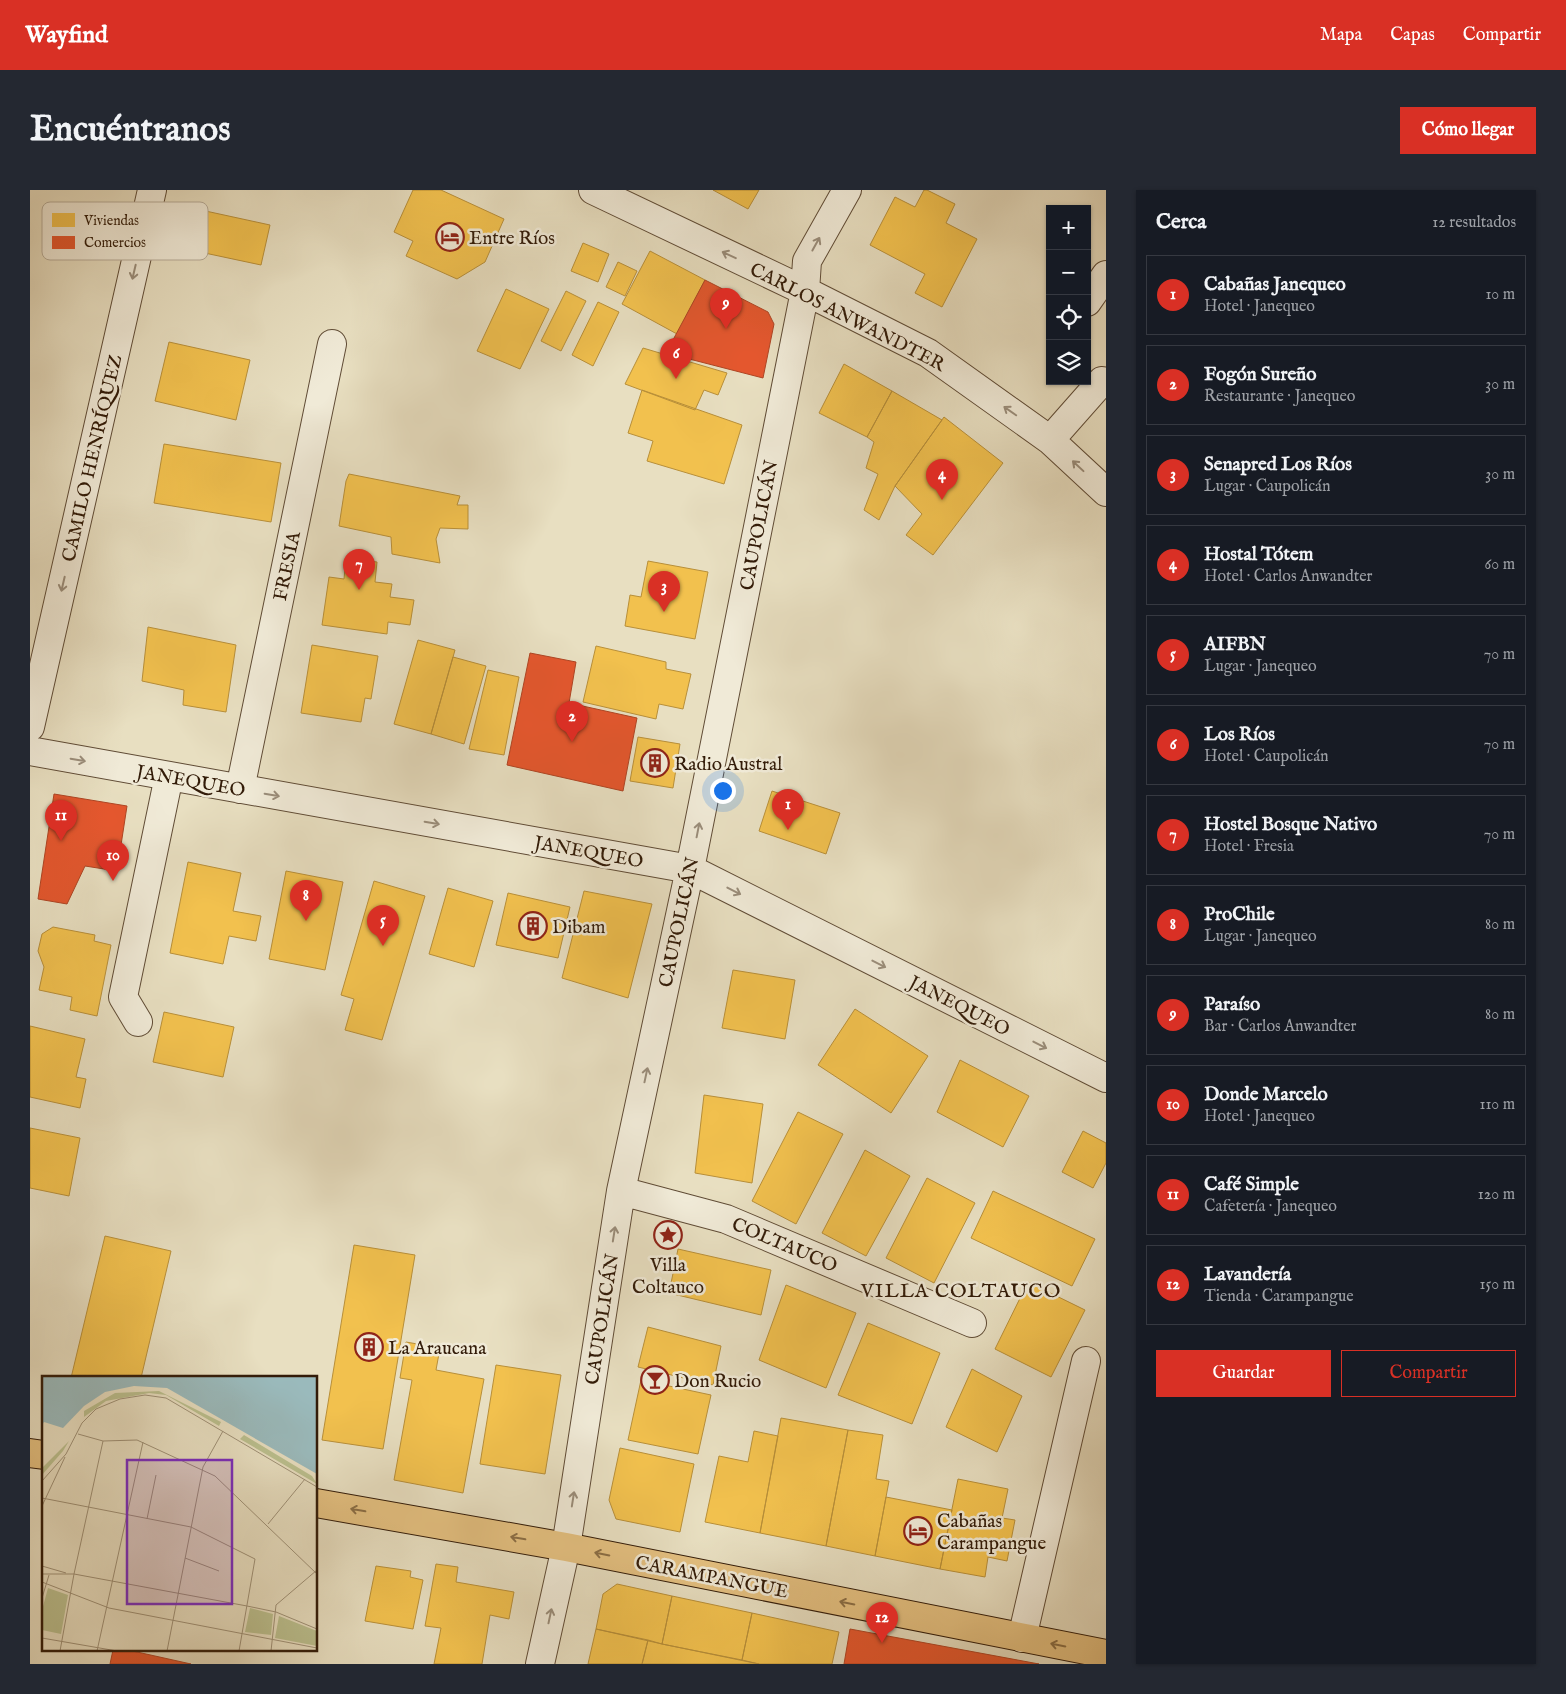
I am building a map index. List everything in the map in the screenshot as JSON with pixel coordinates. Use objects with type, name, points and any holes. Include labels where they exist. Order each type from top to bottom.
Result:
[{"type":"main road","name":"CARAMPANGUE","points":[[318,1503],[566,1547],[1106,1654]]},
{"type":"street","name":"CARLOS ANWANDTER","points":[[593,190],[928,352],[1050,440],[1106,492]]},
{"type":"street","name":"CAUPOLICÁN","points":[[540,1664],[566,1547],[621,1191],[690,869],[805,291],[807,260],[847,190]]},
{"type":"street","name":"CAMILO HENRÍQUEZ","points":[[30,727],[136,260]]},
{"type":"street","points":[[1091,296],[1106,275]]},
{"type":"street","name":"FRESIA","points":[[240,789],[332,344]]},
{"type":"street","points":[[1050,440],[1099,378]]},
{"type":"street","name":"JANEQUEO","points":[[30,751],[690,869],[1106,1078]]},
{"type":"street","points":[[138,1022],[124,997],[169,776]]},
{"type":"street","name":"COLTAUCO","points":[[621,1191],[726,1219],[972,1323]]},
{"type":"street","points":[[1022,1638],[1086,1361]]},
{"type":"building: Viviendas","name":"Entre Ríos","points":[[413,190],[441,190],[504,219],[485,262],[457,279],[406,256],[413,241],[394,232]]},
{"type":"building: Viviendas","points":[[713,190],[759,190],[748,209]]},
{"type":"building: Viviendas","points":[[924,190],[955,204],[946,223],[977,239],[942,307],[915,293],[925,274],[870,245],[895,197],[915,207]]},
{"type":"building: Viviendas","points":[[208,212],[270,225],[261,265],[208,254]]},
{"type":"building: Viviendas","points":[[583,243],[609,254],[598,282],[571,271]]},
{"type":"building: Viviendas","points":[[650,251],[705,280],[677,334],[622,304]]},
{"type":"building: Viviendas","points":[[618,262],[637,271],[625,296],[606,287]]},
{"type":"building: Viviendas","points":[[506,289],[549,309],[520,369],[477,351]]},
{"type":"building: Viviendas","points":[[566,291],[586,301],[561,351],[541,341]]},
{"type":"building: Viviendas","points":[[598,302],[619,312],[593,366],[572,355]]},
{"type":"building: Viviendas","points":[[169,342],[250,360],[236,420],[155,401]]},
{"type":"building: Viviendas","points":[[643,348],[727,373],[718,395],[704,390],[695,410],[625,384]]},
{"type":"building: Viviendas","points":[[844,364],[892,391],[867,437],[819,413]]},
{"type":"building: Viviendas","points":[[642,390],[742,425],[724,484],[647,461],[653,441],[628,433]]},
{"type":"building: Viviendas","points":[[892,391],[942,420],[895,486],[879,520],[864,510],[878,474],[866,468],[874,442],[867,437]]},
{"type":"building: Viviendas","points":[[944,417],[1003,463],[933,555],[906,535],[922,514],[895,486]]},
{"type":"building: Viviendas","points":[[164,444],[281,463],[271,522],[154,503]]},
{"type":"building: Viviendas","points":[[349,474],[460,496],[457,505],[468,505],[468,529],[440,528],[436,539],[440,563],[392,554],[391,537],[339,526],[346,481]]},
{"type":"building: Viviendas","points":[[346,558],[377,562],[375,582],[392,584],[390,597],[414,600],[410,625],[388,622],[387,634],[322,625],[329,577],[344,579]]},
{"type":"building: Viviendas","points":[[648,561],[708,572],[695,639],[625,626],[630,595],[641,597]]},
{"type":"building: Viviendas","points":[[148,627],[236,645],[226,712],[183,705],[184,690],[142,681]]},
{"type":"building: Viviendas","points":[[418,640],[455,650],[431,734],[394,724]]},
{"type":"building: Viviendas","points":[[312,645],[378,656],[371,699],[365,698],[361,722],[301,713]]},
{"type":"building: Viviendas","points":[[596,646],[666,662],[666,669],[691,674],[683,709],[659,704],[656,719],[583,702]]},
{"type":"building: Viviendas","points":[[453,657],[486,666],[464,744],[431,734]]},
{"type":"building: Viviendas","points":[[488,670],[519,677],[504,755],[469,749]]},
{"type":"building: Viviendas","name":"Radio Austral","points":[[638,737],[680,744],[673,788],[630,781]]},
{"type":"building: Viviendas","points":[[772,791],[840,813],[826,854],[759,831]]},
{"type":"building: Viviendas","points":[[188,862],[241,873],[233,911],[261,916],[256,941],[229,936],[223,964],[170,953]]},
{"type":"building: Viviendas","points":[[286,871],[343,882],[325,970],[269,959]]},
{"type":"building: Viviendas","points":[[374,881],[425,896],[382,1040],[345,1030],[354,999],[341,995]]},
{"type":"building: Viviendas","points":[[448,888],[493,901],[474,967],[429,954]]},
{"type":"building: Viviendas","points":[[584,891],[652,904],[628,998],[562,978]]},
{"type":"building: Viviendas","name":"Dibam","points":[[508,893],[570,907],[558,958],[496,945]]},
{"type":"building: Viviendas","points":[[53,927],[95,935],[94,941],[111,945],[97,1016],[70,1010],[72,997],[39,990],[44,967],[38,951],[42,934]]},
{"type":"building: Viviendas","points":[[733,970],[795,980],[785,1039],[722,1028]]},
{"type":"building: Viviendas","points":[[855,1009],[928,1056],[891,1113],[818,1065]]},
{"type":"building: Viviendas","points":[[164,1012],[234,1027],[223,1077],[153,1062]]},
{"type":"building: Viviendas","points":[[30,1026],[85,1039],[76,1077],[86,1079],[80,1108],[30,1097]]},
{"type":"building: Viviendas","points":[[960,1060],[1029,1096],[1003,1147],[937,1112]]},
{"type":"building: Viviendas","points":[[704,1095],[763,1104],[752,1183],[695,1173]]},
{"type":"building: Viviendas","points":[[798,1112],[843,1134],[796,1224],[752,1201]]},
{"type":"building: Viviendas","points":[[30,1128],[80,1138],[69,1196],[30,1188]]},
{"type":"building: Viviendas","points":[[1083,1131],[1106,1143],[1106,1163],[1093,1188],[1062,1172]]},
{"type":"building: Viviendas","points":[[865,1150],[910,1176],[866,1256],[822,1233]]},
{"type":"building: Viviendas","points":[[927,1178],[975,1203],[934,1283],[886,1258]]},
{"type":"building: Viviendas","points":[[993,1191],[1095,1239],[1072,1286],[971,1238]]},
{"type":"building: Viviendas","points":[[105,1236],[171,1251],[141,1376],[71,1376]]},
{"type":"building: Viviendas","name":"La Araucana","points":[[354,1245],[415,1255],[383,1449],[322,1440]]},
{"type":"building: Viviendas","points":[[678,1249],[771,1270],[761,1315],[669,1293]]},
{"type":"building: Viviendas","points":[[1028,1282],[1085,1310],[1051,1377],[995,1349]]},
{"type":"building: Viviendas","points":[[786,1285],[856,1313],[826,1388],[759,1360]]},
{"type":"building: Viviendas","points":[[868,1323],[940,1353],[912,1424],[838,1395]]},
{"type":"building: Viviendas","points":[[648,1327],[721,1346],[713,1385],[638,1367]]},
{"type":"building: Viviendas","points":[[406,1342],[440,1348],[436,1370],[484,1379],[463,1493],[394,1480],[412,1380],[400,1378]]},
{"type":"building: Viviendas","points":[[496,1365],[561,1375],[545,1474],[480,1464]]},
{"type":"building: Viviendas","points":[[972,1369],[1022,1396],[997,1452],[946,1427]]},
{"type":"building: Viviendas","points":[[641,1380],[711,1395],[698,1454],[628,1440]]},
{"type":"building: Viviendas","points":[[781,1418],[848,1430],[826,1546],[760,1533]]},
{"type":"building: Viviendas","points":[[848,1430],[883,1435],[876,1479],[889,1481],[875,1556],[826,1546]]},
{"type":"building: Viviendas","points":[[754,1431],[778,1436],[760,1533],[705,1522],[719,1456],[748,1462]]},
{"type":"building: Viviendas","points":[[620,1448],[694,1464],[680,1532],[616,1519],[609,1500]]},
{"type":"building: Viviendas","points":[[958,1479],[1008,1489],[1002,1518],[1015,1520],[1007,1561],[988,1557],[985,1577],[940,1569]]},
{"type":"building: Viviendas","points":[[886,1497],[952,1510],[940,1569],[875,1556]]},
{"type":"building: Viviendas","points":[[436,1564],[458,1567],[456,1582],[514,1592],[509,1619],[490,1615],[482,1664],[434,1664],[441,1628],[425,1626]]},
{"type":"building: Viviendas","points":[[376,1566],[411,1571],[410,1577],[423,1580],[413,1629],[365,1621]]},
{"type":"building: Viviendas","points":[[617,1584],[672,1596],[662,1644],[596,1629],[603,1594]]},
{"type":"building: Viviendas","points":[[672,1596],[752,1613],[742,1660],[662,1644]]},
{"type":"building: Viviendas","points":[[752,1613],[839,1632],[832,1664],[759,1664],[742,1660]]},
{"type":"building: Viviendas","points":[[596,1629],[648,1640],[642,1664],[588,1664]]},
{"type":"building: Viviendas","points":[[648,1640],[662,1644],[759,1664],[642,1664]]},
{"type":"building: Comercios","points":[[705,280],[768,312],[774,324],[763,378],[666,353]]},
{"type":"building: Comercios","points":[[530,653],[576,662],[569,703],[637,718],[623,791],[507,765]]},
{"type":"building: Comercios","points":[[54,794],[127,806],[117,871],[85,866],[67,904],[38,899]]},
{"type":"building: Comercios","points":[[850,1629],[1039,1664],[844,1664]]},
{"type":"building: Comercios","points":[[113,1652],[137,1652],[191,1664],[110,1664]]},
{"type":"place","name":"Entre Ríos","points":[[450,237]]},
{"type":"place","name":"Paraíso","points":[[726,329]]},
{"type":"place","name":"Los Ríos","points":[[676,379]]},
{"type":"place","name":"Hostal Tótem","points":[[942,500]]},
{"type":"place","name":"Hostel Bosque Nativo","points":[[359,590]]},
{"type":"place","name":"Senapred Los Ríos","points":[[664,612]]},
{"type":"place","name":"Fogón Sureño","points":[[572,742]]},
{"type":"place","name":"Radio Austral","points":[[655,763]]},
{"type":"place","name":"Cabañas Janequeo","points":[[788,830]]},
{"type":"place","name":"Café Simple","points":[[61,841]]},
{"type":"place","name":"Donde Marcelo","points":[[113,881]]},
{"type":"place","name":"ProChile","points":[[306,921]]},
{"type":"place","name":"Dibam","points":[[533,926]]},
{"type":"place","name":"AIFBN","points":[[383,946]]},
{"type":"place","name":"Villa Coltauco","points":[[668,1235]]},
{"type":"place","name":"La Araucana","points":[[369,1347]]},
{"type":"place","name":"Don Rucio","points":[[655,1380]]},
{"type":"place","name":"Cabañas Carampangue","points":[[918,1531]]},
{"type":"place","name":"Lavandería","points":[[882,1643]]},
{"type":"district","name":"VILLA COLTAUCO","points":[[961,1290]]}]
